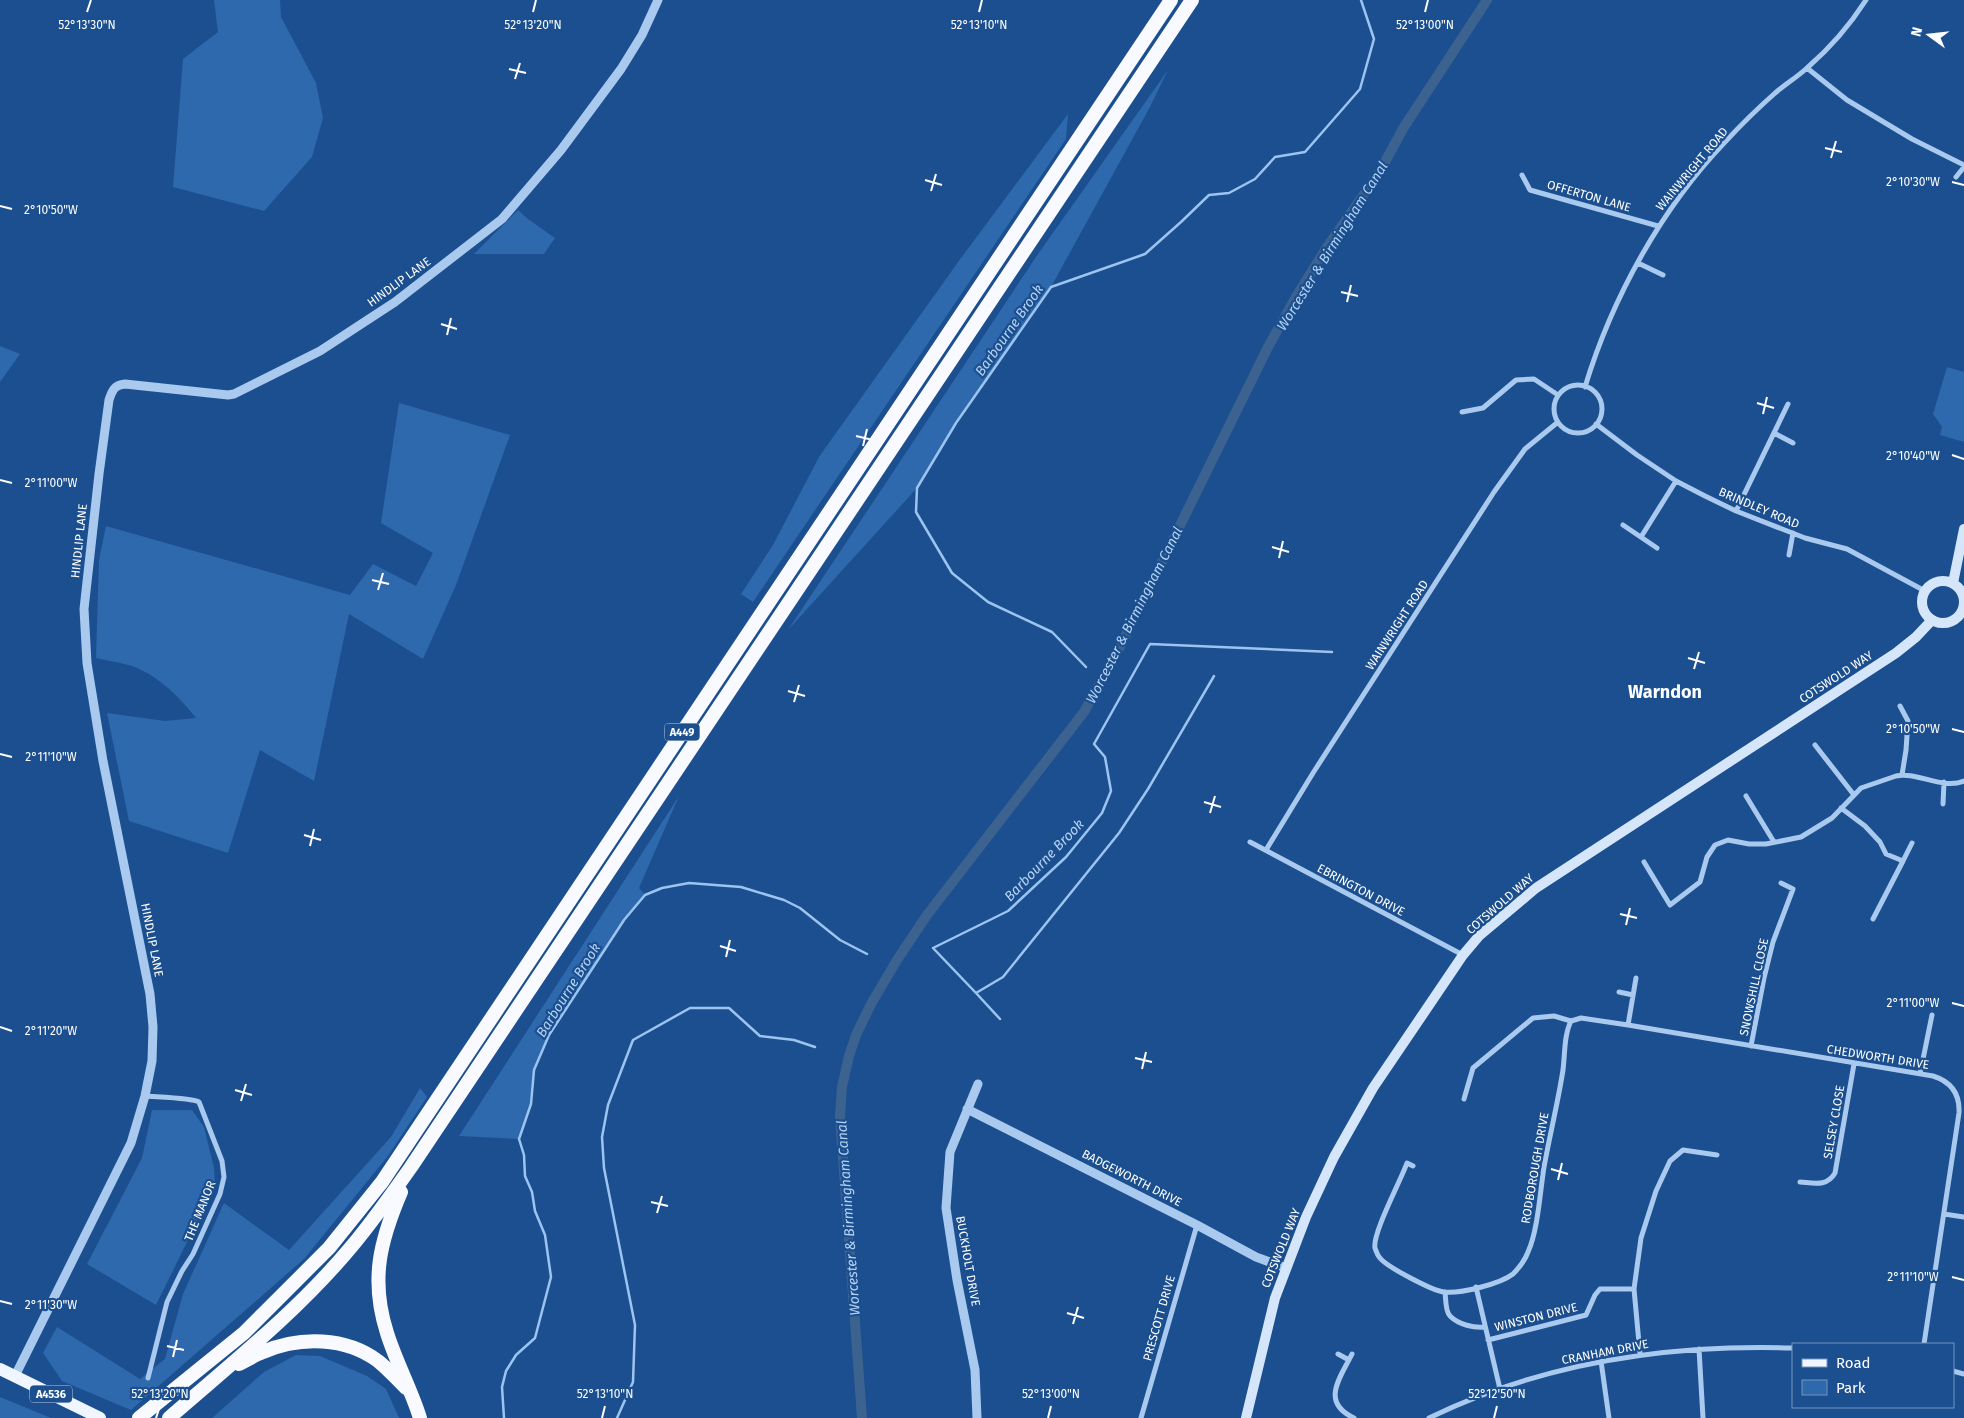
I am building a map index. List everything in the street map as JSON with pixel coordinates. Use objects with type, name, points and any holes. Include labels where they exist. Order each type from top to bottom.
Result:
[{"type":"highway","name":"A449","points":[[139,1418],[244,1333],[329,1248],[382,1182],[1172,0]]},
{"type":"highway","name":"A449","points":[[169,1418],[275,1325],[316,1285],[351,1247],[411,1167],[1192,0]]},
{"type":"highway","points":[[411,1167],[387,1224],[378,1268],[378,1292],[387,1333],[420,1418]]},
{"type":"highway","points":[[225,1370],[264,1351],[278,1347],[310,1341],[328,1342],[346,1345],[378,1361],[412,1394]]},
{"type":"main road","points":[[1953,584],[1964,529]]},
{"type":"main road","points":[[1947,581],[1953,584],[1958,587],[1963,598],[1963,611],[1952,620],[1939,622],[1932,620],[1924,610],[1922,597],[1925,591],[1934,583],[1947,581]]},
{"type":"main road","name":"COTSWOLD WAY","points":[[1246,1418],[1275,1298],[1306,1217],[1346,1134],[1392,1058],[1429,1007],[1463,955],[1479,936],[1536,888],[1896,653],[1916,637],[1932,620]]},
{"type":"main road","name":"A4536","points":[[0,1369],[100,1418]]},
{"type":"street","name":"HINDLIP LANE","points":[[14,1376],[131,1143],[145,1096],[152,1061],[150,994],[103,760],[87,663],[84,609],[99,474],[109,400],[113,389],[118,384],[125,384],[228,395],[234,394],[320,351],[395,302],[502,219],[561,150],[621,69],[642,35],[658,0]]},
{"type":"street","name":"WAINWRIGHT ROAD","points":[[1585,386],[1596,351],[1658,226],[1690,183],[1724,143],[1773,95],[1807,68],[1854,18],[1866,0]]},
{"type":"street","points":[[1807,68],[1847,100],[1912,139],[1964,166],[1956,177]]},
{"type":"street","name":"OFFERTON LANE","points":[[1522,175],[1530,190],[1658,226]]},
{"type":"street","points":[[1638,263],[1663,275]]},
{"type":"street","points":[[1462,412],[1483,408],[1516,380],[1534,379],[1558,395]]},
{"type":"street","points":[[1570,386],[1585,386],[1597,396],[1600,402],[1601,410],[1596,424],[1584,432],[1569,431],[1558,422],[1554,409],[1558,395],[1570,386]]},
{"type":"street","points":[[1736,511],[1788,404]]},
{"type":"street","name":"WAINWRIGHT ROAD","points":[[1266,850],[1312,773],[1494,492],[1525,449],[1558,422]]},
{"type":"street","name":"BRINDLEY ROAD","points":[[1596,424],[1637,455],[1676,480],[1736,511],[1793,533],[1847,549],[1925,591]]},
{"type":"street","points":[[1774,433],[1793,443]]},
{"type":"street","points":[[1641,537],[1676,480]]},
{"type":"street","points":[[1623,525],[1657,548]]},
{"type":"street","points":[[1789,555],[1793,533]]},
{"type":"street","points":[[1900,706],[1908,721],[1902,775]]},
{"type":"street","points":[[1815,746],[1854,795]]},
{"type":"street","points":[[1644,862],[1670,905],[1700,882],[1707,857],[1715,846],[1728,840],[1749,844],[1801,837],[1832,818],[1861,788],[1902,775],[1957,784],[1964,781]]},
{"type":"street","points":[[1943,804],[1944,782]]},
{"type":"street","points":[[1746,796],[1774,842]]},
{"type":"street","points":[[1841,808],[1865,826],[1880,842],[1886,854],[1903,861]]},
{"type":"street","name":"EBRINGTON DRIVE","points":[[1250,842],[1463,955]]},
{"type":"street","points":[[1873,919],[1912,843]]},
{"type":"street","name":"SNOWSHILL CLOSE","points":[[1751,1046],[1773,942],[1793,888],[1781,883]]},
{"type":"street","points":[[1628,1025],[1636,978]]},
{"type":"street","points":[[1619,992],[1633,995]]},
{"type":"street","name":"CHEDWORTH DRIVE","points":[[1464,1099],[1473,1068],[1534,1018],[1554,1016],[1572,1021],[1581,1018],[1628,1025],[1940,1078],[1949,1084],[1958,1099],[1961,1114],[1924,1343]]},
{"type":"street","points":[[1920,1074],[1932,1016]]},
{"type":"street","name":"RODBOROUGH DRIVE","points":[[1445,1292],[1497,1282],[1511,1275],[1521,1265],[1529,1251],[1560,1086],[1568,1032],[1572,1021]]},
{"type":"street","name":"SELSEY CLOSE","points":[[1800,1182],[1825,1183],[1835,1173],[1854,1064]]},
{"type":"street","name":"BUCKHOLT DRIVE","points":[[977,1418],[975,1370],[956,1273],[946,1208],[950,1152],[978,1084]]},
{"type":"street","name":"THE MANOR","points":[[145,1096],[168,1099],[194,1099],[199,1102],[222,1161],[224,1177],[220,1194],[193,1254],[182,1271],[167,1302],[148,1378]]},
{"type":"street","name":"BADGEWORTH DRIVE","points":[[968,1109],[1256,1257],[1286,1268]]},
{"type":"street","points":[[1640,1354],[1634,1289],[1641,1238],[1656,1191],[1670,1161],[1683,1150],[1717,1155]]},
{"type":"street","points":[[1413,1166],[1407,1163],[1378,1233],[1375,1247],[1380,1259],[1437,1291],[1445,1292],[1447,1310],[1450,1316],[1473,1328],[1484,1326]]},
{"type":"street","points":[[1944,1214],[1964,1217]]},
{"type":"street","name":"PRESCOTT DRIVE","points":[[1141,1418],[1197,1225]]},
{"type":"street","points":[[1476,1287],[1500,1389]]},
{"type":"street","name":"WINSTON DRIVE","points":[[1488,1340],[1586,1315],[1600,1289],[1634,1289]]},
{"type":"street","name":"CRANHAM DRIVE","points":[[1429,1418],[1500,1389],[1550,1373],[1601,1361],[1640,1354],[1699,1349],[1792,1348]]},
{"type":"street","points":[[1699,1349],[1703,1418]]},
{"type":"street","points":[[1338,1354],[1349,1360]]},
{"type":"street","points":[[1352,1354],[1335,1387],[1334,1396],[1342,1410],[1354,1418]]},
{"type":"street","points":[[1601,1361],[1609,1418]]},
{"type":"green space","points":[[214,0],[280,0],[281,17],[316,83],[323,118],[312,157],[264,211],[173,187],[183,59],[218,32]]},
{"type":"green space","points":[[1168,70],[1150,107],[1051,287],[956,423],[917,488],[788,630],[1038,254]]},
{"type":"green space","points":[[1068,114],[1066,139],[753,602],[741,594],[773,545],[819,457],[961,258]]},
{"type":"green space","points":[[518,210],[555,238],[544,254],[474,254]]},
{"type":"green space","points":[[0,346],[20,354],[0,382]]},
{"type":"green space","points":[[1947,367],[1964,372],[1964,442],[1940,435],[1942,427],[1933,414]]},
{"type":"green space","points":[[399,403],[510,435],[456,585],[423,659],[349,614],[314,781],[260,750],[228,853],[129,821],[107,713],[165,721],[196,718],[170,689],[146,672],[127,665],[96,658],[99,560],[106,526],[350,595],[373,564],[416,586],[433,553],[381,523]]},
{"type":"green space","points":[[679,796],[639,888],[645,895],[624,920],[549,1035],[534,1070],[531,1104],[519,1139],[459,1136]]},
{"type":"green space","points":[[420,1088],[427,1097],[388,1156],[304,1259],[131,1410],[62,1381],[43,1353],[57,1327],[140,1379],[165,1359],[183,1294],[224,1203],[289,1250],[391,1137]]},
{"type":"green space","points":[[152,1110],[192,1110],[204,1127],[214,1168],[215,1185],[156,1305],[87,1264],[142,1158]]},
{"type":"green space","points":[[296,1355],[320,1356],[367,1376],[386,1389],[399,1418],[212,1418],[264,1372]]},
{"type":"green space","points":[[0,1397],[51,1418],[0,1418]]},
{"type":"waterway","name":"Barbourne Brook","points":[[1086,667],[1052,632],[988,602],[952,573],[916,512],[917,488],[956,423],[1051,287],[1145,254],[1209,195],[1229,193],[1255,179],[1275,157],[1305,152],[1360,89],[1374,39],[1361,0]]},
{"type":"waterway","name":"Worcester & Birmingham Canal","points":[[862,1418],[840,1117],[842,1087],[856,1035],[871,1004],[897,960],[927,915],[1084,712],[1122,643],[1268,347],[1296,297],[1327,247],[1380,171],[1404,127],[1487,0]]},
{"type":"waterway","name":"Barbourne Brook","points":[[1214,676],[1148,789],[1119,833],[1003,977],[976,993],[933,948],[1008,911],[1066,857],[1102,813],[1111,791],[1105,757],[1094,744],[1150,644],[1332,652]]},
{"type":"waterway","name":"Barbourne Brook","points":[[504,1418],[502,1387],[506,1371],[516,1355],[535,1338],[551,1277],[545,1235],[535,1211],[532,1192],[525,1176],[524,1155],[519,1139],[531,1104],[534,1070],[549,1035],[624,920],[645,895],[662,888],[689,883],[741,887],[784,900],[800,908],[840,940],[867,954]]},
{"type":"waterway","points":[[976,993],[1000,1019]]},
{"type":"waterway","points":[[617,1418],[633,1382],[635,1325],[604,1168],[602,1137],[608,1105],[633,1040],[690,1008],[729,1008],[760,1036],[794,1040],[815,1047]]},
{"type":"district","name":"Warndon","points":[[1665,692]]}]
